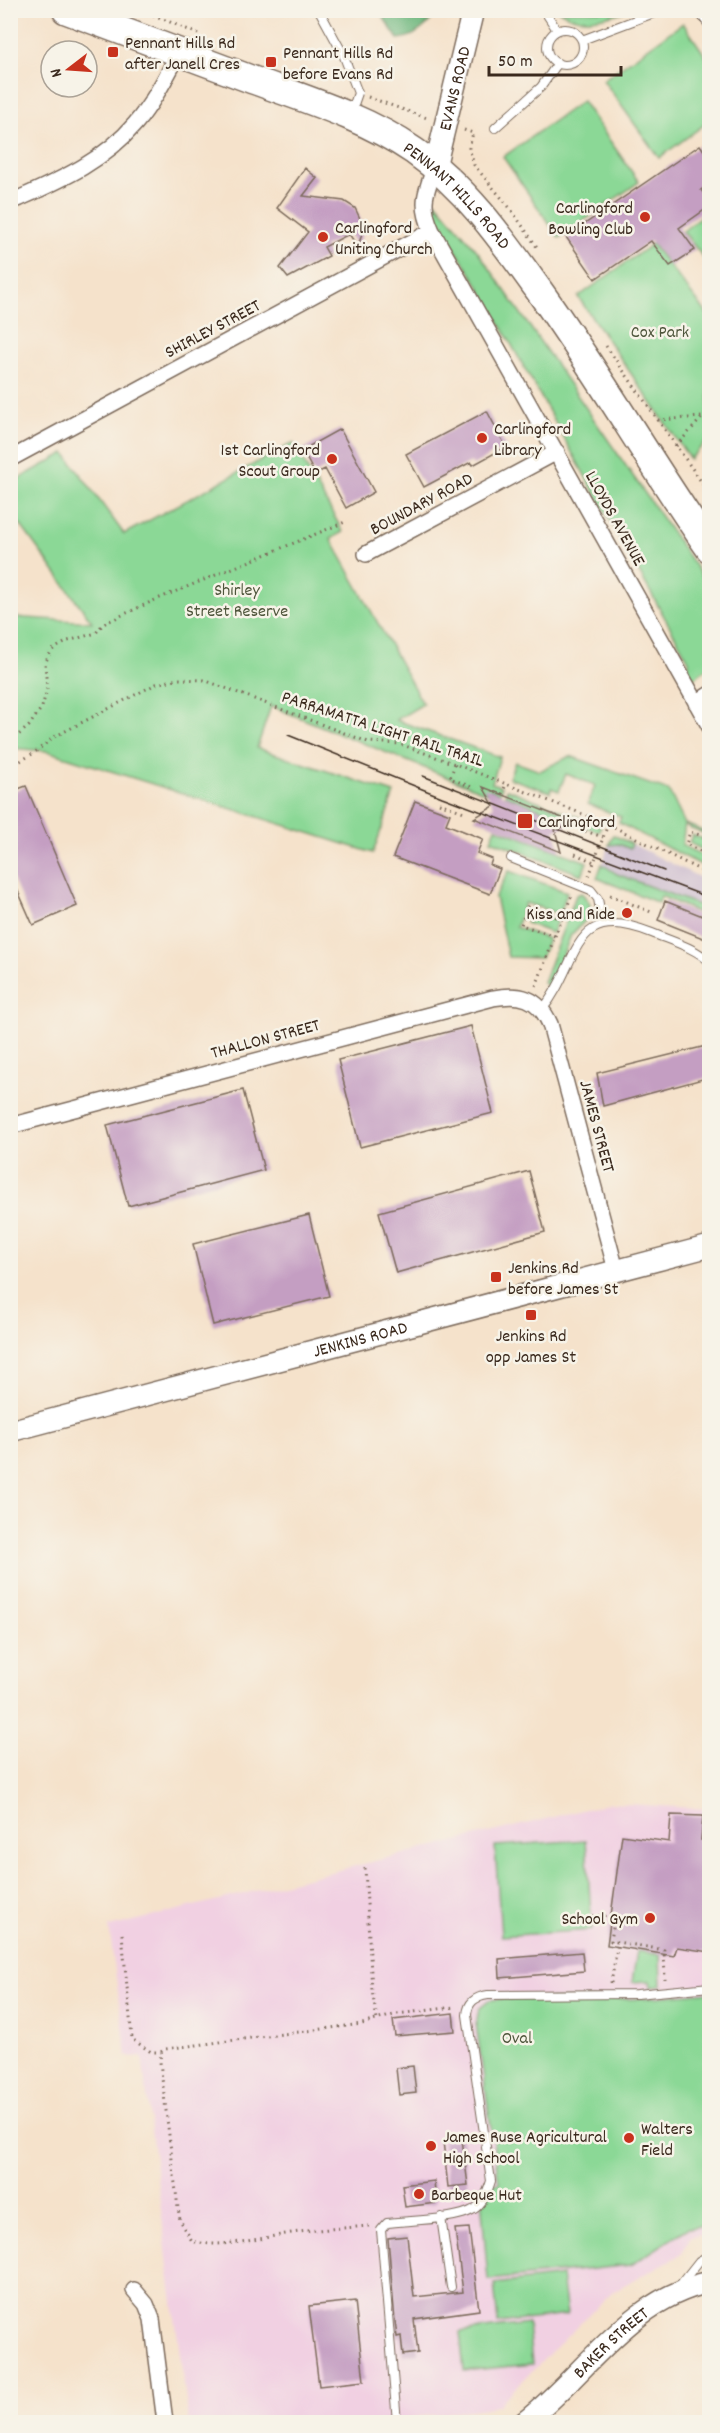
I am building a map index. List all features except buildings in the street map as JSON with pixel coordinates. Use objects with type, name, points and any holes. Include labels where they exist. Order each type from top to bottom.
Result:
[{"type":"highway","name":"PENNANT HILLS ROAD","points":[[66,10],[350,117],[413,151],[435,167],[459,189],[524,270],[597,373],[664,483],[710,549]]},
{"type":"main road","name":"EVANS ROAD","points":[[435,167],[473,10]]},
{"type":"main road","name":"JENKINS ROAD","points":[[10,1431],[710,1246]]},
{"type":"main road","name":"BAKER STREET","points":[[525,2422],[637,2316],[673,2294],[710,2282]]},
{"type":"street","points":[[18,199],[88,165],[128,132],[152,101],[179,53]]},
{"type":"street","name":"LLOYDS AVENUE","points":[[435,167],[426,191],[424,207],[425,216],[432,231],[710,727]]},
{"type":"street","name":"SHIRLEY STREET","points":[[10,459],[432,231]]},
{"type":"street","name":"BOUNDARY ROAD","points":[[366,554],[557,452]]},
{"type":"street","points":[[696,703],[710,694]]},
{"type":"street","name":"THALLON STREET","points":[[10,1126],[493,998],[512,995],[531,999]]},
{"type":"street","name":"JAMES STREET","points":[[531,999],[542,1010],[553,1034],[616,1270]]},
{"type":"street","points":[[134,2290],[146,2304],[152,2319],[165,2422]]},
{"type":"lane","points":[[319,10],[343,54],[358,93],[350,117]]},
{"type":"lane","points":[[544,10],[557,30]]},
{"type":"lane","points":[[582,40],[662,10]]},
{"type":"lane","points":[[697,10],[710,26]]},
{"type":"lane","points":[[569,29],[582,40],[583,49],[576,61],[567,65],[558,63],[549,56],[548,39],[557,30],[569,29]]},
{"type":"lane","points":[[495,128],[541,87],[558,63]]},
{"type":"lane","points":[[511,858],[591,890],[598,899],[603,925]]},
{"type":"lane","points":[[542,1010],[558,987],[579,941],[592,929],[603,925],[622,924],[644,930],[687,948],[710,962]]},
{"type":"lane","points":[[397,2422],[380,2239],[383,2225],[387,2223],[441,2217],[473,2210],[485,2197],[491,2181],[467,2015],[474,1999],[488,1995],[637,1994],[710,1987]]},
{"type":"lane","points":[[441,2217],[451,2288]]},
{"type":"lane","points":[[673,2294],[699,2261],[710,2256]]},
{"type":"path","points":[[676,446],[710,410]]},
{"type":"path","points":[[658,420],[703,417]]},
{"type":"path","points":[[10,742],[29,726],[46,698],[45,663],[52,651],[68,641],[96,633],[103,624],[155,600],[345,522]]},
{"type":"path","name":"PARRAMATTA LIGHT RAIL TRAIL","points":[[10,767],[34,753],[54,737],[156,684],[177,678],[191,678],[204,680],[368,742],[400,744],[455,764],[608,824],[710,874]]},
{"type":"path","points":[[455,764],[450,778],[474,788]]},
{"type":"path","points":[[502,794],[506,784]]},
{"type":"path","points":[[439,803],[464,812]]},
{"type":"path","points":[[589,876],[608,824]]},
{"type":"path","points":[[585,831],[603,837]]},
{"type":"path","points":[[710,838],[690,832],[686,844],[710,856]]},
{"type":"path","points":[[575,854],[594,862]]},
{"type":"path","points":[[531,999],[572,894]]},
{"type":"path","points":[[611,895],[651,912]]},
{"type":"path","points":[[555,936],[521,925],[527,907],[562,919]]},
{"type":"path","points":[[365,1868],[372,1990],[377,2020]]},
{"type":"path","points":[[592,1916],[615,1915],[611,1941],[664,1950],[664,1970]]},
{"type":"path","points":[[122,1934],[132,2039],[151,2052],[362,2024],[397,2014],[469,2006]]},
{"type":"path","points":[[609,1993],[618,1942]]},
{"type":"path","points":[[161,2052],[160,2062],[178,2208],[180,2220],[192,2241],[201,2243],[240,2241],[302,2231],[383,2225]]},
{"type":"shaded area","points":[[619,844],[630,849],[632,844],[709,882],[709,909],[617,874],[602,864],[609,845]]},
{"type":"shaded area","name":"James Ruse Agricultural High School","points":[[610,1803],[709,1809],[709,2234],[691,2236],[680,2255],[613,2291],[499,2404],[486,2408],[379,2422],[189,2422],[142,2056],[127,2057],[109,1927]]},
{"type":"green space","points":[[379,11],[436,11],[430,21],[420,30],[409,37],[398,39]]},
{"type":"green space","points":[[559,11],[626,11],[600,18],[583,19]]},
{"type":"green space","points":[[683,23],[709,61],[709,121],[659,158],[603,80]]},
{"type":"green space","points":[[582,101],[639,182],[559,238],[503,157]]},
{"type":"green space","points":[[436,202],[479,253],[709,586],[709,667],[691,680],[688,673],[689,661],[478,285],[434,220],[432,206]]},
{"type":"green space","points":[[709,210],[709,265],[683,231]]},
{"type":"green space","name":"Cox Park","points":[[652,244],[709,316],[709,439],[690,459],[578,297]]},
{"type":"green space","name":"Shirley Street Reserve","points":[[293,443],[343,532],[331,539],[423,704],[396,720],[500,757],[492,783],[502,787],[499,793],[491,789],[489,794],[271,706],[257,748],[394,793],[373,853],[47,751],[11,748],[10,617],[92,622],[11,512],[11,483],[65,453],[124,534]]},
{"type":"green space","points":[[570,756],[669,791],[685,824],[682,845],[709,859],[709,869],[619,823],[621,817],[588,804],[595,785],[566,774],[559,791],[551,788],[550,792],[509,778],[515,762],[540,771]]},
{"type":"green space","points":[[507,789],[601,826],[599,832],[505,795]]},
{"type":"green space","points":[[685,824],[709,833],[709,835],[691,829]]},
{"type":"green space","points":[[496,828],[587,862],[582,875],[491,840]]},
{"type":"green space","points":[[613,835],[632,844],[630,849],[619,844],[609,845]]},
{"type":"green space","points":[[692,835],[709,841],[709,853],[689,843]]},
{"type":"green space","points":[[602,864],[617,874],[709,909],[709,917],[661,896],[659,903],[597,878]]},
{"type":"green space","points":[[509,871],[567,892],[560,914],[525,903],[516,927],[548,939],[541,958],[508,957],[495,897]]},
{"type":"green space","points":[[582,893],[589,902],[591,910],[587,919],[571,935],[552,982],[547,986],[543,982],[576,895]]},
{"type":"green space","points":[[530,911],[557,921],[552,933],[526,923]]},
{"type":"green space","points":[[586,1840],[592,1930],[501,1936],[495,1846]]},
{"type":"green space","points":[[637,1951],[660,1955],[661,1986],[651,1987],[650,1981],[632,1982]]},
{"type":"green space","name":"Oval","points":[[709,1992],[709,2226],[688,2228],[631,2265],[488,2280],[480,2186],[499,2183],[476,2024],[479,2009],[490,2000],[499,1999],[633,1999]]},
{"type":"green space","points":[[562,2276],[567,2315],[498,2323],[494,2284]]},
{"type":"green space","points":[[528,2324],[532,2364],[464,2371],[460,2332]]},
{"type":"tram line","points":[[288,735],[442,797],[710,898]]},
{"type":"tram line","points":[[423,776],[664,871]]},
{"type":"place","name":"Pennant Hills Rd after Janell Cres","points":[[113,52]]},
{"type":"place","name":"Pennant Hills Rd before Evans Rd","points":[[271,62]]},
{"type":"place","name":"Carlingford Bowling Club","points":[[645,217]]},
{"type":"place","name":"Carlingford Uniting Church","points":[[323,237]]},
{"type":"place","name":"Carlingford Library","points":[[482,438]]},
{"type":"place","name":"1st Carlingford Scout Group","points":[[332,459]]},
{"type":"place","name":"Carlingford","points":[[525,821]]},
{"type":"place","name":"Kiss and Ride","points":[[627,913]]},
{"type":"place","name":"Jenkins Rd before James St","points":[[496,1277]]},
{"type":"place","name":"Jenkins Rd opp James St","points":[[531,1315]]},
{"type":"place","name":"School Gym","points":[[650,1918]]},
{"type":"place","name":"Walters Field","points":[[629,2138]]},
{"type":"place","name":"James Ruse Agricultural High School","points":[[431,2146]]},
{"type":"place","name":"Barbeque Hut","points":[[419,2194]]}]
